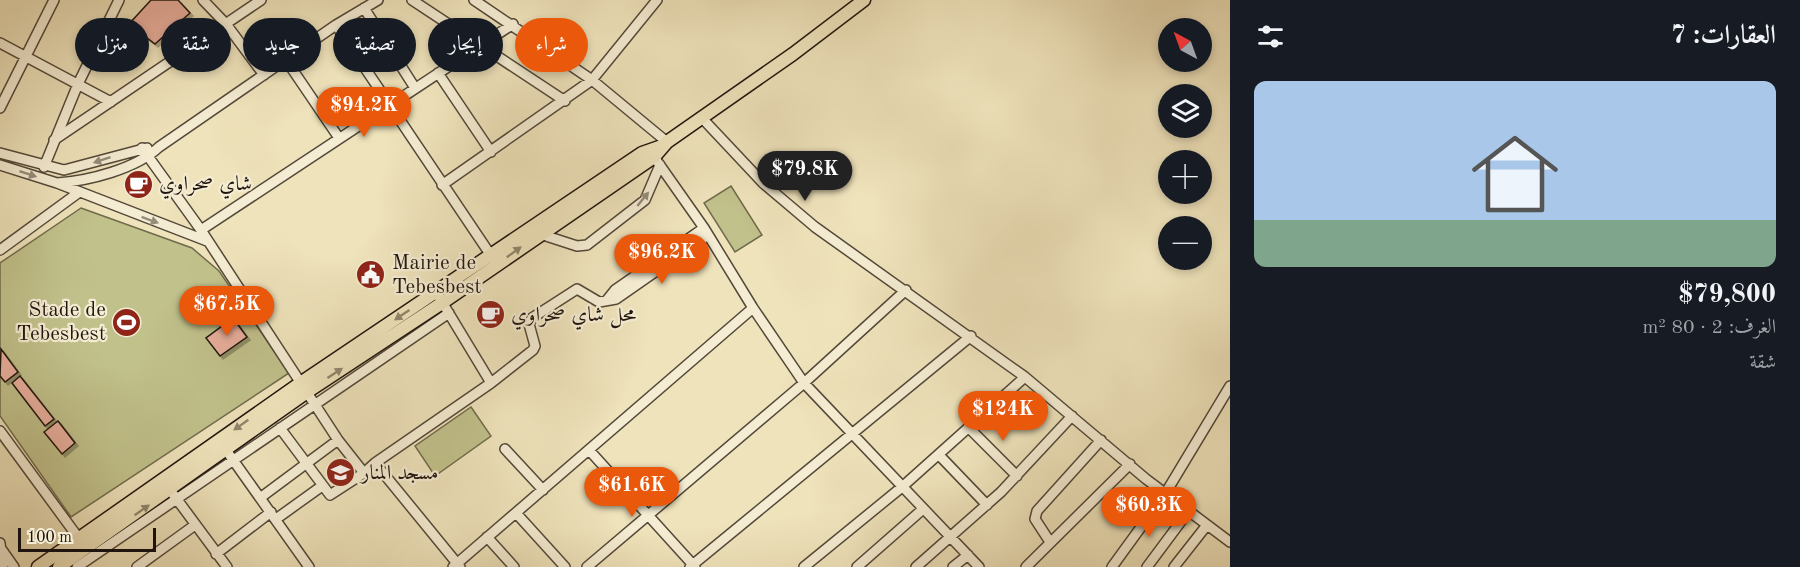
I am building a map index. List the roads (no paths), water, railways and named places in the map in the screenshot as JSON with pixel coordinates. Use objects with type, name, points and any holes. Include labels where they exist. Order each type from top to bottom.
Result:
[{"type":"main road","points":[[494,260],[540,234],[658,152],[701,117],[793,54],[864,0]]},
{"type":"main road","points":[[59,567],[170,490],[304,387],[356,353],[442,303],[494,260],[658,152]]},
{"type":"main road","points":[[38,567],[80,540],[230,455],[304,387]]},
{"type":"street","points":[[0,108],[54,0]]},
{"type":"street","points":[[44,167],[78,84],[119,0]]},
{"type":"street","points":[[204,0],[220,18]]},
{"type":"street","points":[[231,21],[261,0]]},
{"type":"street","points":[[348,18],[378,0]]},
{"type":"street","points":[[412,0],[440,18]]},
{"type":"street","points":[[474,0],[513,24],[592,80],[658,152],[753,308],[804,383],[852,436],[980,567]]},
{"type":"street","points":[[442,185],[592,80],[657,0]]},
{"type":"street","points":[[364,8],[416,88]]},
{"type":"street","points":[[503,31],[513,24]]},
{"type":"street","points":[[231,31],[264,75]]},
{"type":"street","points":[[0,43],[111,102]]},
{"type":"street","points":[[503,59],[565,101]]},
{"type":"street","points":[[54,140],[161,68]]},
{"type":"street","points":[[57,183],[87,179],[148,157],[159,147],[268,72]]},
{"type":"street","points":[[294,72],[339,138]]},
{"type":"street","points":[[368,72],[494,260]]},
{"type":"street","points":[[201,230],[441,72]]},
{"type":"street","points":[[438,74],[491,152]]},
{"type":"street","points":[[701,117],[733,153],[788,205],[836,243],[971,336],[1025,377],[1165,494],[1230,542]]},
{"type":"street","points":[[0,153],[58,170],[76,168],[142,148],[159,147]]},
{"type":"street","points":[[142,148],[201,230],[314,405],[364,473]]},
{"type":"street","points":[[540,234],[577,246],[587,245],[645,200],[658,152]]},
{"type":"street","points":[[0,165],[57,183],[207,241]]},
{"type":"street","points":[[0,250],[78,193]]},
{"type":"street","points":[[280,428],[322,486],[333,495],[533,351],[535,346],[529,324],[532,318],[577,289],[598,302],[607,300],[615,290],[706,232]]},
{"type":"street","points":[[587,567],[804,383],[906,291]]},
{"type":"street","points":[[309,567],[230,455],[280,428],[314,405],[442,303],[491,383]]},
{"type":"street","points":[[375,463],[457,566],[487,537],[753,308]]},
{"type":"street","points":[[589,450],[693,566],[971,336]]},
{"type":"street","points":[[804,567],[902,487],[1025,377]]},
{"type":"street","points":[[1112,567],[1165,494],[1230,386]]},
{"type":"street","points":[[916,567],[1017,476],[1072,416]]},
{"type":"street","points":[[969,428],[1017,476]]},
{"type":"street","points":[[0,431],[80,540]]},
{"type":"street","points":[[260,498],[338,440]]},
{"type":"street","points":[[1050,542],[1035,519],[1037,511],[1101,440]]},
{"type":"street","points":[[506,449],[543,490]]},
{"type":"street","points":[[939,454],[987,505]]},
{"type":"street","points":[[1026,567],[1130,464]]},
{"type":"street","points":[[216,554],[322,486]]},
{"type":"street","points":[[77,567],[170,490],[227,567]]},
{"type":"street","points":[[857,567],[923,509]]},
{"type":"street","points":[[1147,567],[1188,512]]},
{"type":"street","points":[[516,513],[565,567]]},
{"type":"street","points":[[136,567],[195,525]]},
{"type":"street","points":[[1174,567],[1207,525]]},
{"type":"street","points":[[487,537],[514,567]]},
{"type":"street","points":[[1,547],[3,567]]},
{"type":"street","points":[[1,547],[14,567]]},
{"type":"street","points":[[953,567],[968,555]]},
{"type":"place","name":"شاي صحراوي","points":[[138,184]]},
{"type":"place","name":"Mairie de Tebesbest","points":[[371,275]]},
{"type":"place","name":"محل شاي صحراوي","points":[[490,315]]},
{"type":"place","name":"Stade de Tebesbest","points":[[127,322]]},
{"type":"place","name":"مسجد المنار","points":[[340,473]]}]
